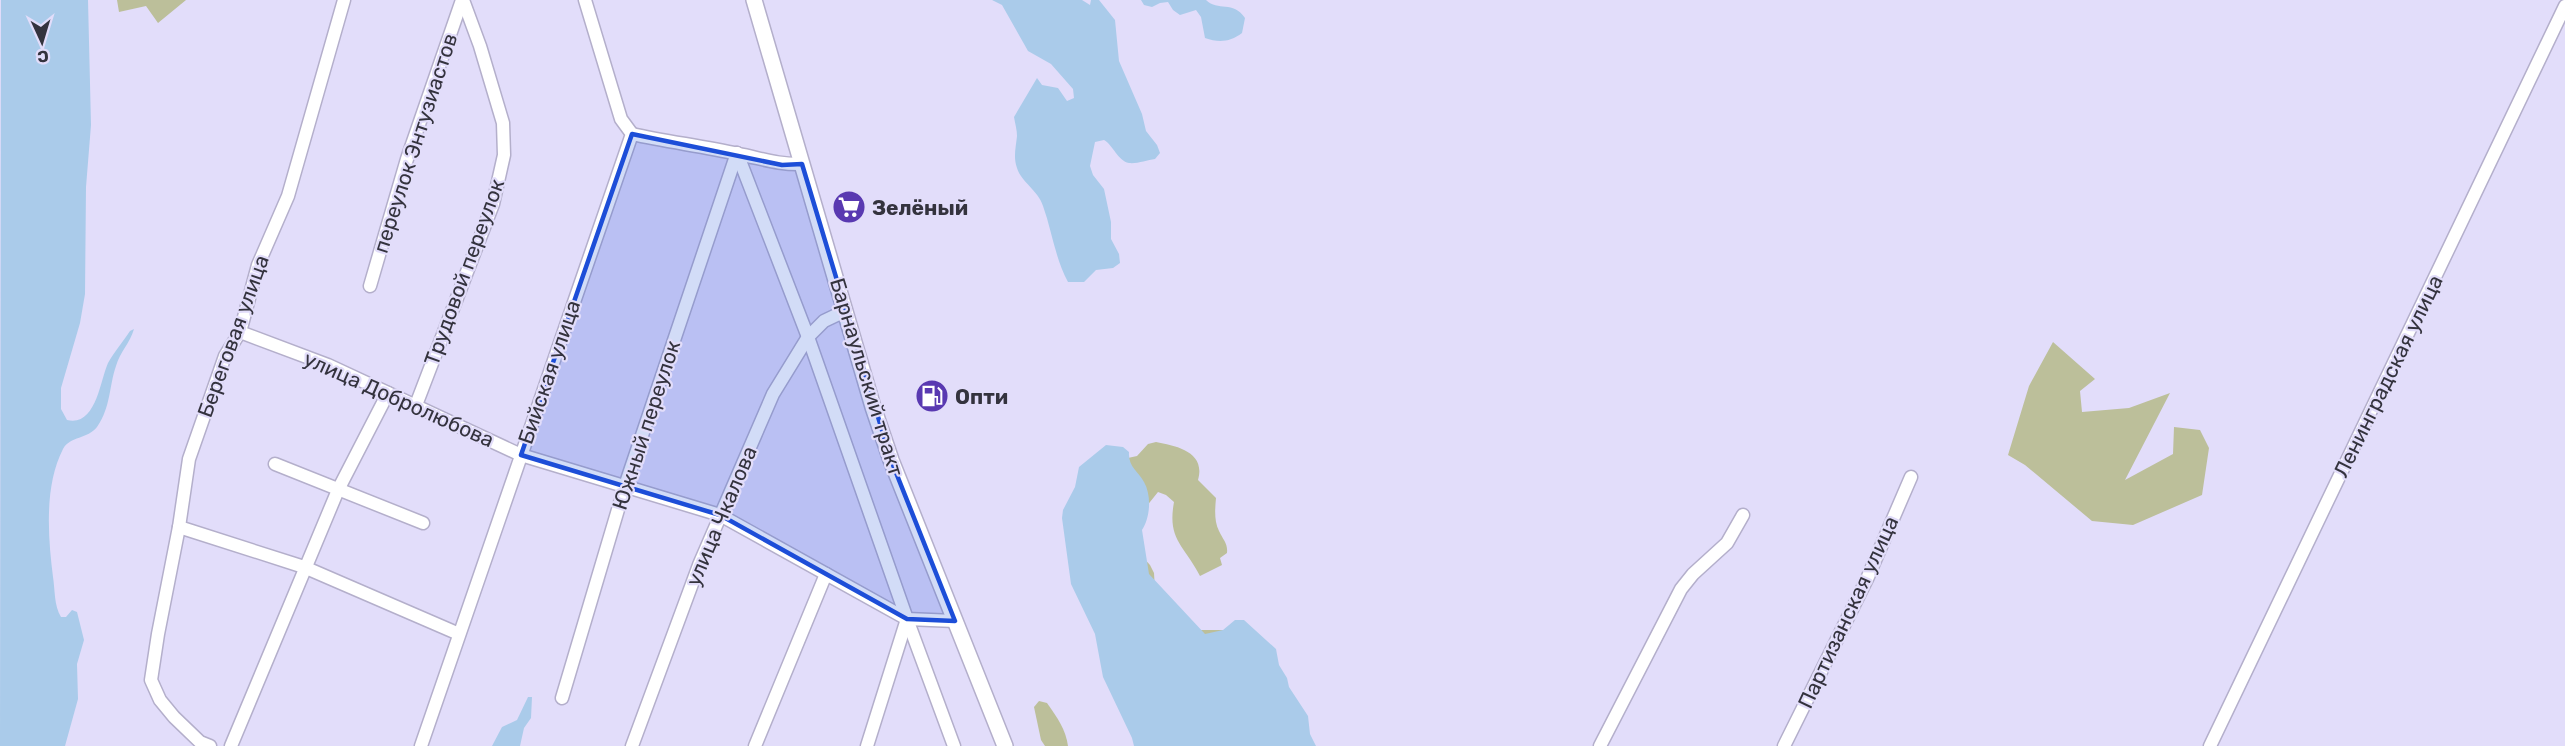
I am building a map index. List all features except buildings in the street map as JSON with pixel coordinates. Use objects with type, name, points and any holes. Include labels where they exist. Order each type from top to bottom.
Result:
[{"type":"main road","name":"Барнаульский тракт","points":[[754,0],[873,406],[891,460],[1005,746]]},
{"type":"street","name":"Береговая улица","points":[[210,746],[200,742],[174,717],[160,700],[151,680],[189,459],[225,356],[240,332],[258,265],[288,196],[344,0]]},
{"type":"street","name":"переулок Энтузиастов","points":[[370,286],[407,159],[463,0]]},
{"type":"street","name":"Трудовой переулок","points":[[416,405],[493,204],[504,155],[502,123],[480,46],[463,0]]},
{"type":"street","points":[[585,0],[621,119],[632,134],[676,144],[737,153],[782,165],[802,164]]},
{"type":"street","name":"Ленинградская улица","points":[[2210,746],[2565,6]]},
{"type":"street","name":"Бийская улица","points":[[421,746],[632,134]]},
{"type":"street","points":[[737,153],[808,337],[954,746]]},
{"type":"street","name":"Южный переулок","points":[[562,698],[624,486],[737,153]]},
{"type":"street","name":"улица Чкалова","points":[[632,746],[699,565],[772,394],[808,337],[824,321],[845,311]]},
{"type":"street","name":"улица Добролюбова","points":[[240,332],[328,365],[521,455],[720,514],[907,619],[955,621]]},
{"type":"street","points":[[231,746],[338,490],[388,393]]},
{"type":"street","points":[[275,464],[423,524]]},
{"type":"street","name":"Партизанская улица","points":[[1784,746],[1867,579],[1911,477]]},
{"type":"street","points":[[1600,746],[1681,589],[1693,574],[1727,543],[1743,515]]},
{"type":"street","points":[[179,527],[304,567],[459,634]]},
{"type":"street","points":[[756,746],[826,574]]},
{"type":"street","points":[[867,746],[907,619]]},
{"type":"highlighted area","points":[[632,134],[782,165],[802,164],[891,460],[955,621],[907,619],[720,515],[521,455]]},
{"type":"green space","points":[[117,0],[186,0],[158,23],[146,6],[119,12]]},
{"type":"green space","points":[[2053,342],[2095,379],[2080,391],[2082,412],[2129,408],[2170,393],[2125,480],[2173,454],[2174,427],[2200,430],[2209,448],[2202,495],[2133,525],[2092,521],[2025,465],[2008,455],[2029,386]]},
{"type":"green space","points":[[1156,442],[1181,448],[1194,457],[1198,463],[1198,480],[1216,498],[1216,523],[1226,544],[1227,553],[1220,558],[1222,565],[1200,576],[1175,534],[1172,515],[1174,502],[1158,492],[1142,512],[1142,530],[1137,544],[1139,553],[1150,565],[1154,573],[1155,590],[1170,613],[1180,616],[1191,630],[1223,630],[1231,642],[1257,636],[1271,646],[1274,655],[1265,670],[1269,681],[1291,707],[1286,714],[1270,721],[1276,727],[1268,731],[1249,727],[1221,726],[1194,718],[1181,707],[1163,706],[1156,700],[1151,685],[1143,679],[1139,671],[1137,663],[1140,647],[1124,638],[1122,621],[1112,606],[1108,590],[1110,571],[1107,563],[1093,549],[1090,531],[1095,494],[1092,486],[1105,463],[1137,456],[1148,444]]},
{"type":"green space","points":[[1039,701],[1047,703],[1054,713],[1063,729],[1068,746],[1045,746],[1041,740],[1034,707]]},
{"type":"water","points":[[1,0],[88,0],[91,125],[86,187],[85,294],[80,323],[61,388],[61,409],[67,420],[85,417],[91,410],[108,363],[130,331],[134,329],[118,361],[102,419],[93,431],[70,442],[63,449],[57,463],[50,495],[49,529],[56,603],[61,617],[66,617],[72,610],[77,612],[84,640],[77,664],[78,699],[65,746],[0,746]]},
{"type":"water","points":[[992,0],[1082,0],[1090,5],[1091,0],[1099,0],[1115,20],[1119,61],[1142,114],[1146,131],[1160,153],[1155,159],[1129,163],[1125,162],[1104,140],[1095,142],[1090,166],[1093,175],[1104,189],[1111,222],[1111,239],[1119,254],[1120,263],[1113,268],[1096,270],[1084,282],[1068,282],[1060,264],[1041,200],[1022,178],[1015,160],[1017,136],[1014,117],[1037,78],[1042,85],[1058,88],[1067,101],[1074,98],[1073,89],[1051,64],[1028,51],[1002,5]]},
{"type":"water","points":[[1141,0],[1206,0],[1215,5],[1236,9],[1245,18],[1242,33],[1224,41],[1205,38],[1201,17],[1196,10],[1180,15],[1168,2],[1152,7],[1144,5]]},
{"type":"water","points":[[1106,445],[1123,447],[1129,452],[1132,465],[1147,488],[1149,507],[1142,530],[1149,574],[1205,634],[1223,630],[1235,620],[1244,620],[1276,649],[1279,665],[1287,678],[1289,687],[1308,716],[1310,734],[1316,746],[1134,746],[1103,677],[1095,634],[1071,584],[1062,518],[1063,510],[1075,487],[1079,467]]},
{"type":"water","points":[[528,697],[532,697],[531,718],[524,728],[520,746],[492,746],[502,727],[517,720]]},
{"type":"place","name":"Зелёный","points":[[849,207]]},
{"type":"place","name":"Опти","points":[[932,396]]}]
